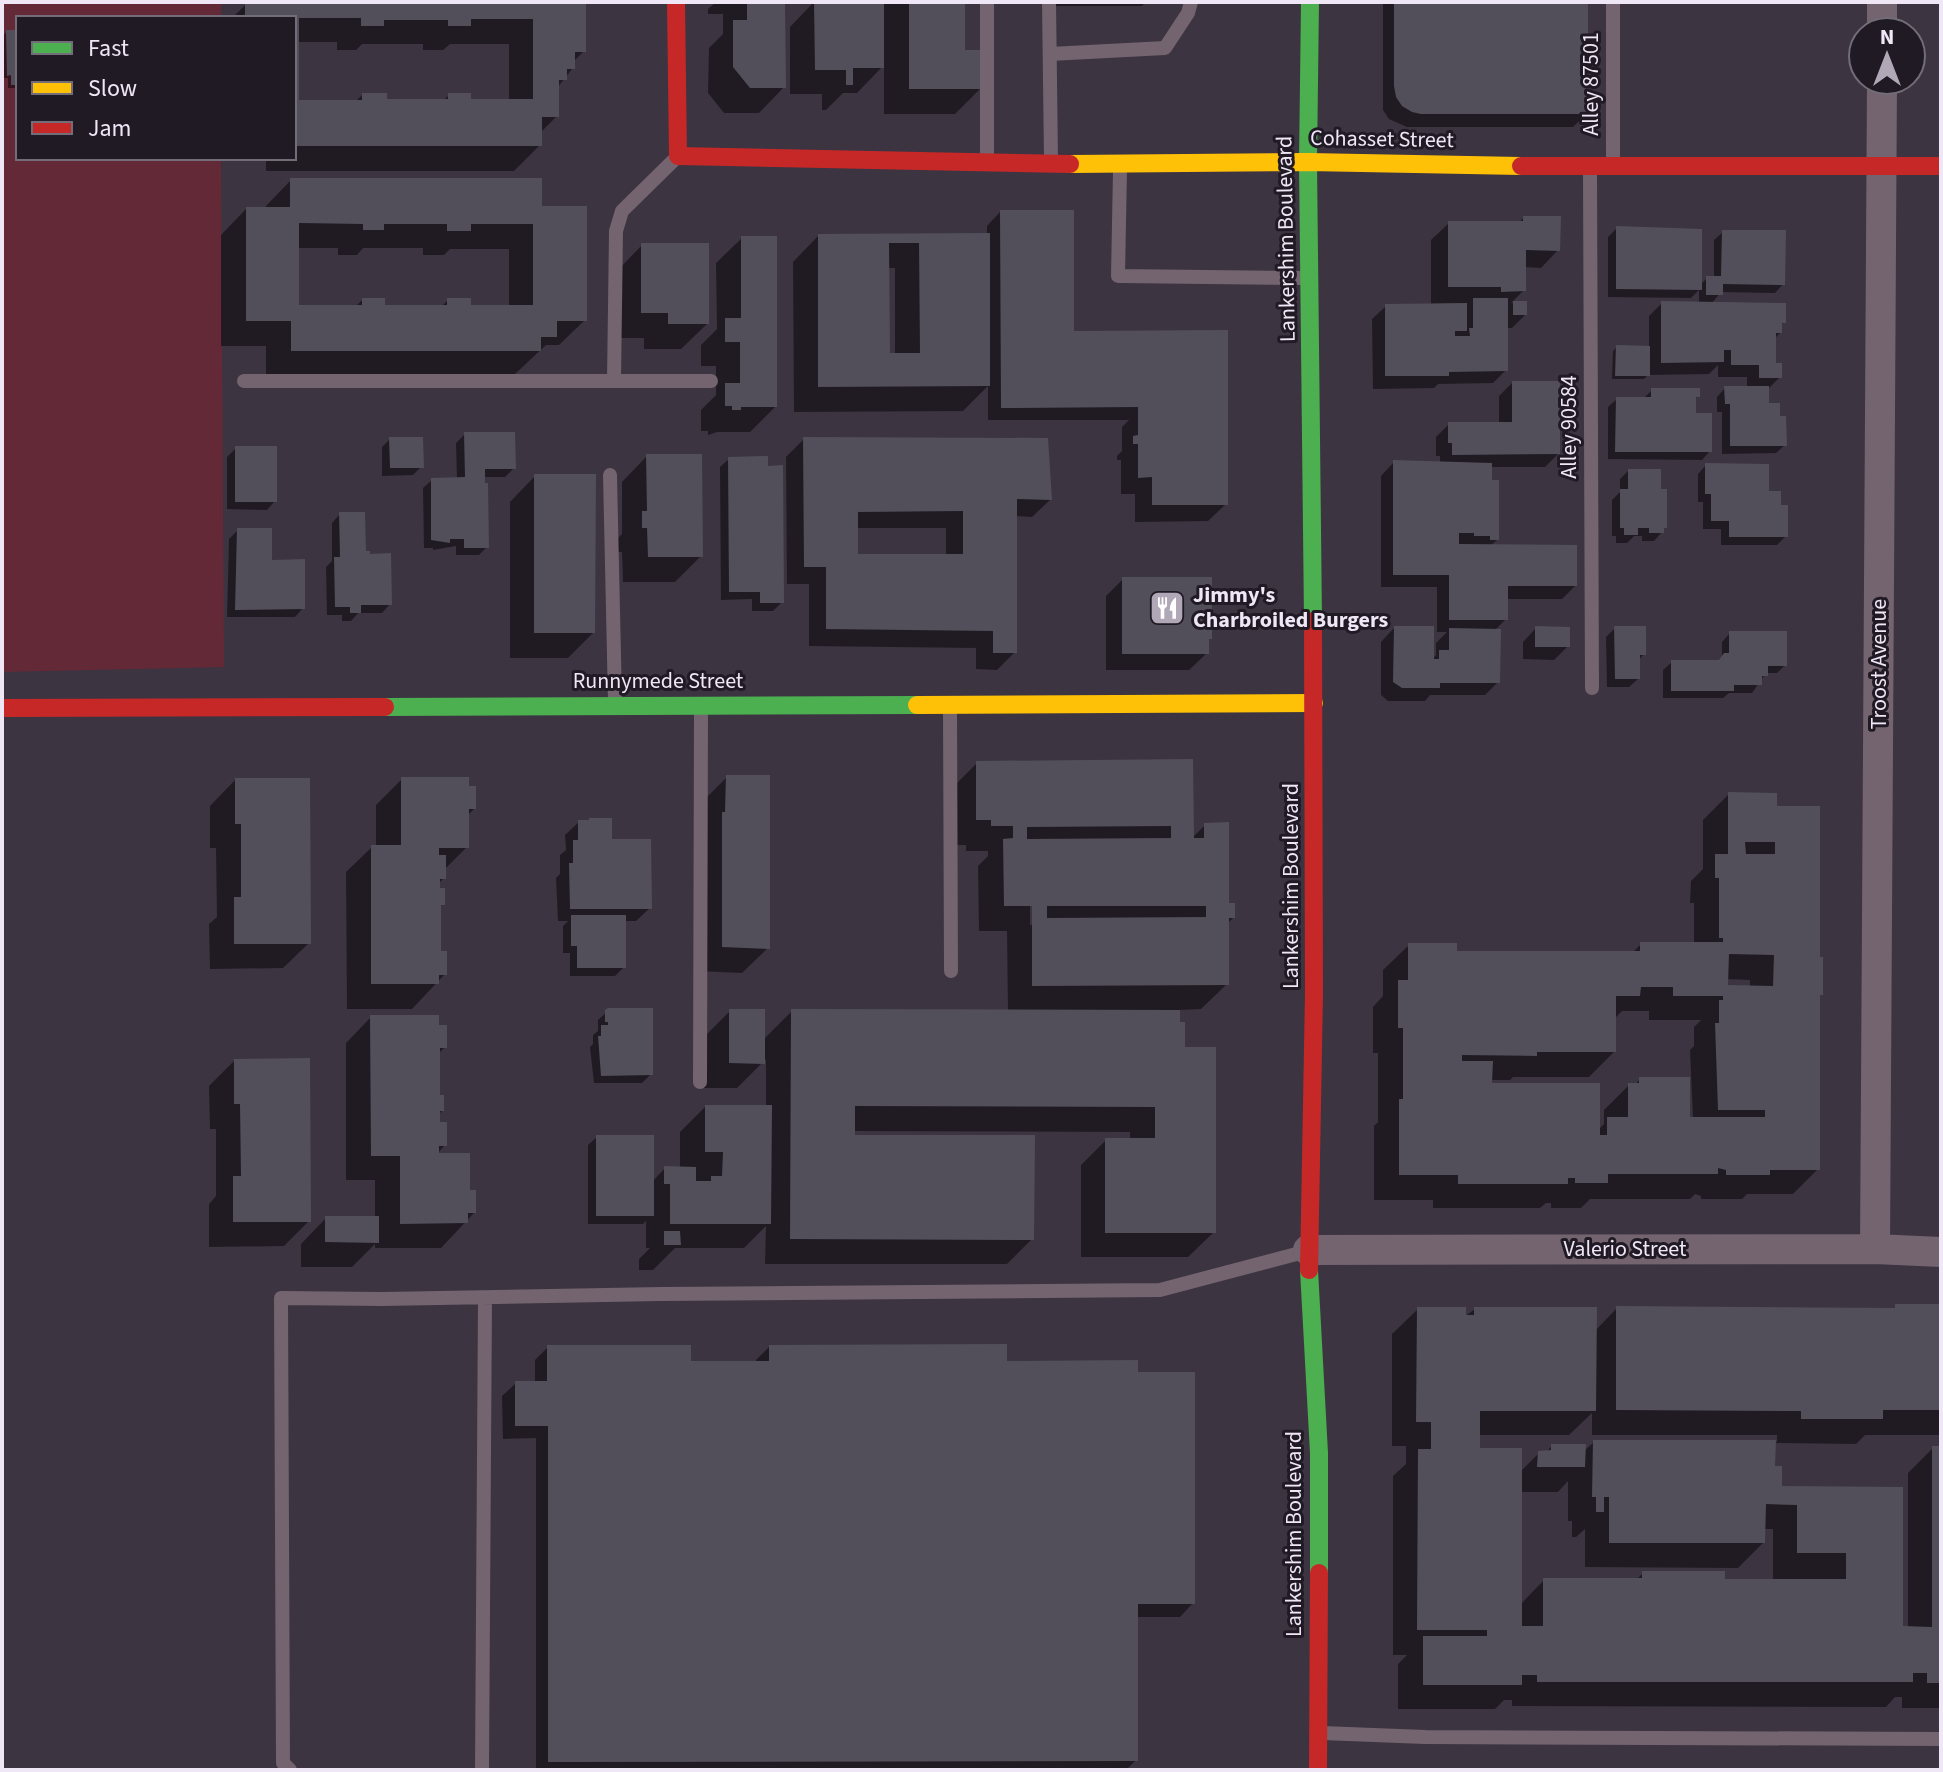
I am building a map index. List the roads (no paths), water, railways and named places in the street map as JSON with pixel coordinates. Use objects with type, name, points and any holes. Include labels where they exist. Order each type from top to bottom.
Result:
[{"type":"street","points":[[676,2],[678,156]]},
{"type":"street","name":"Lankershim Boulevard","points":[[1310,2],[1308,162],[1314,993],[1308,1250],[1319,1453],[1318,1770]]},
{"type":"street","name":"Troost Avenue","points":[[1875,1249],[1882,96]]},
{"type":"street","name":"Cohasset Street","points":[[678,156],[1120,165],[1308,162],[1590,167],[1941,166]]},
{"type":"street","name":"Runnymede Street","points":[[2,708],[1314,703]]},
{"type":"street","name":"Valerio Street","points":[[1308,1250],[1875,1249],[1941,1252]]},
{"type":"lane","points":[[987,2],[987,163]]},
{"type":"lane","points":[[1049,2],[1051,164]]},
{"type":"lane","points":[[1050,54],[1165,48],[1188,13],[1191,2]]},
{"type":"lane","name":"Alley 87501","points":[[1613,2],[1613,167]]},
{"type":"lane","points":[[614,381],[616,231],[622,211],[678,156]]},
{"type":"lane","points":[[1120,165],[1118,276],[1311,278]]},
{"type":"lane","name":"Alley 90584","points":[[1590,167],[1592,688]]},
{"type":"lane","points":[[244,381],[711,381]]},
{"type":"lane","points":[[610,475],[615,706]]},
{"type":"lane","points":[[949,704],[951,971]]},
{"type":"lane","points":[[700,1082],[701,705]]},
{"type":"lane","points":[[290,1770],[283,1763],[281,1298],[1160,1290],[1308,1250]]},
{"type":"lane","points":[[482,1770],[485,1298]]},
{"type":"lane","points":[[1318,1733],[1441,1737],[1941,1739]]},
{"type":"place","name":"Jimmy's Charbroiled Burgers","points":[[1167,608]]}]
